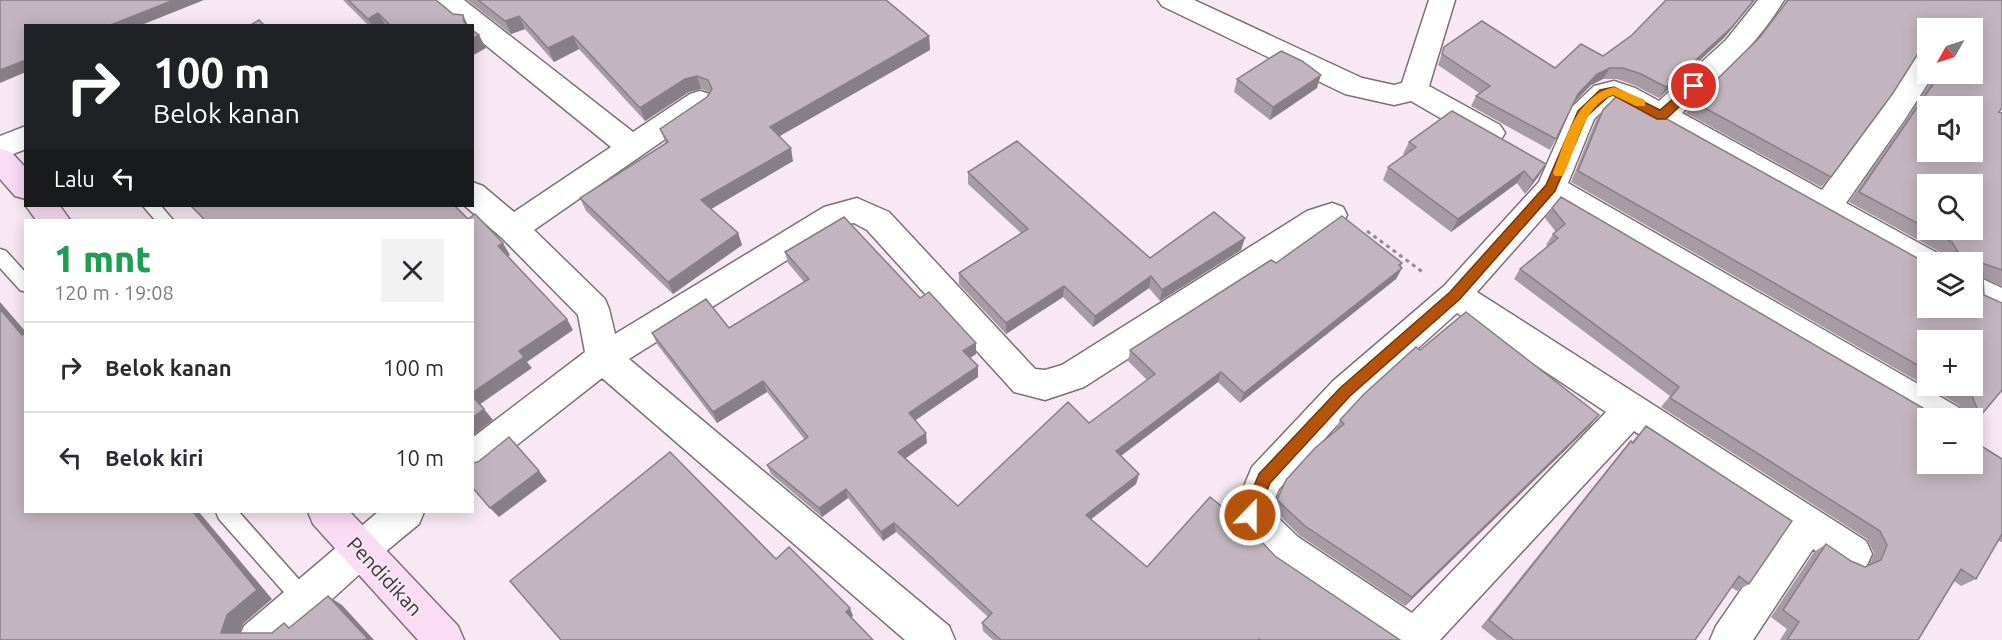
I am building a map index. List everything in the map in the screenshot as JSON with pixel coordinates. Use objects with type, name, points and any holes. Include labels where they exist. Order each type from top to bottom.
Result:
[{"type":"street","points":[[447,0],[632,147]]},
{"type":"street","points":[[1171,0],[1355,87],[1394,95],[1414,90],[1930,408]]},
{"type":"street","points":[[1414,90],[1442,0]]},
{"type":"street","points":[[1662,116],[1725,56],[1763,14],[1771,0]]},
{"type":"street","points":[[1826,207],[1895,112],[1917,77]]},
{"type":"street","points":[[1631,410],[1417,639],[1285,550],[1250,515],[1265,478],[1345,392],[1455,296],[1541,167],[1582,114],[1604,93],[1614,91],[1625,95],[1917,257]]},
{"type":"street","points":[[513,229],[700,101]]},
{"type":"street","points":[[0,148],[24,138]]},
{"type":"street","points":[[0,160],[24,186]]},
{"type":"street","points":[[474,196],[513,229],[593,309],[603,358],[935,640]]},
{"type":"street","points":[[42,207],[54,219]]},
{"type":"street","points":[[474,457],[603,358],[835,215],[857,210],[878,221],[1026,382],[1045,385],[1071,377],[1318,220],[1332,215]]},
{"type":"street","points":[[1983,293],[2002,304]]},
{"type":"street","points":[[1455,296],[1852,554]]},
{"type":"street","name":"Pendidikan","points":[[327,513],[444,640]]},
{"type":"street","points":[[258,640],[360,549],[405,513]]},
{"type":"street","points":[[1730,640],[1808,525]]},
{"type":"lane","points":[[152,207],[164,219]]},
{"type":"lane","points":[[0,256],[24,283]]},
{"type":"lane","points":[[227,513],[304,600]]},
{"type":"path","points":[[1332,215],[1346,216],[1455,296]]},
{"type":"building","points":[[0,0],[174,0],[113,24],[24,24],[24,61],[0,70]]},
{"type":"building","points":[[348,0],[436,0],[453,14],[463,15],[466,24],[389,24],[378,13],[368,19]]},
{"type":"building","points":[[478,0],[886,0],[929,36],[770,127],[791,148],[701,200],[738,233],[668,282],[580,198],[668,142],[660,129],[707,97],[712,89],[708,80],[697,76],[685,79],[640,108],[573,36],[548,48],[519,16],[505,21]]},
{"type":"building","points":[[1666,0],[1754,0],[1732,27],[1666,87],[1623,68],[1610,68],[1597,74],[1578,94],[1556,139],[1476,96],[1490,86],[1442,54],[1444,47],[1482,21],[1555,68],[1581,44],[1603,56],[1632,35]]},
{"type":"building","points":[[1788,0],[2002,0],[2002,108],[1999,112],[2002,113],[2002,270],[1983,263],[1983,252],[1958,252],[1948,240],[1983,240],[1983,174],[1917,174],[1917,223],[1859,192],[1917,108],[1917,162],[1983,162],[1983,96],[1925,96],[1933,84],[1983,84],[1983,18],[1917,18],[1917,55],[1893,93],[1831,177],[1694,102],[1760,37]]},
{"type":"building","points":[[1281,51],[1302,61],[1321,75],[1273,107],[1237,79]]},
{"type":"building","points":[[1620,93],[1917,258],[1917,318],[1983,318],[1983,279],[1984,295],[2002,303],[2002,390],[1983,413],[1983,408],[1977,408],[1972,396],[1983,396],[1983,330],[1917,330],[1917,365],[1578,171],[1603,110]]},
{"type":"building","points":[[1452,111],[1546,164],[1533,181],[1524,171],[1458,219],[1388,167],[1416,147],[1409,142]]},
{"type":"building","points":[[1017,141],[1150,258],[1214,212],[1245,238],[1162,290],[1151,276],[1095,316],[1064,286],[1006,323],[959,273],[1028,229],[968,172]]},
{"type":"building","points":[[1561,197],[1923,408],[1917,408],[1917,474],[1983,474],[1983,447],[2002,459],[2002,534],[1976,579],[1961,569],[1918,640],[1787,640],[1799,622],[1783,610],[1826,544],[1851,561],[1865,567],[1881,560],[1887,545],[1880,531],[1670,398],[1679,387],[1520,269],[1558,238],[1553,234],[1565,224],[1552,208]]},
{"type":"building","points":[[192,207],[456,207],[468,219],[204,219]]},
{"type":"building","points":[[475,214],[503,243],[498,246],[567,319],[519,351],[524,357],[474,392],[474,219],[468,219]]},
{"type":"building","points":[[1342,216],[1402,263],[1399,265],[1402,268],[1244,393],[1221,372],[1116,451],[1139,474],[1086,515],[1147,567],[1210,497],[1235,517],[1237,515],[1275,556],[1400,640],[1001,640],[982,623],[992,613],[894,523],[881,532],[846,489],[819,508],[767,465],[808,437],[763,381],[713,412],[652,333],[706,299],[729,328],[809,279],[785,252],[844,217],[920,298],[929,292],[976,343],[963,351],[978,366],[909,413],[926,433],[898,452],[958,506],[1068,402],[1089,423],[1155,374],[1130,350],[1271,260],[1276,263]]},
{"type":"building","points":[[0,309],[22,335],[24,334],[24,513],[194,513],[257,590],[227,615],[221,633],[272,633],[284,623],[289,628],[328,596],[367,638],[365,640],[0,640]]},
{"type":"building","points":[[1466,312],[1599,415],[1412,597],[1305,526],[1277,500],[1286,480],[1315,448],[1344,424],[1340,420],[1364,394],[1416,347],[1420,350]]},
{"type":"building","points":[[474,398],[484,409],[474,416]]},
{"type":"building","points":[[1646,426],[1792,521],[1749,584],[1739,576],[1695,640],[1514,640],[1489,620],[1631,441],[1633,443]]},
{"type":"building","points":[[509,437],[539,471],[490,508],[474,489],[474,463],[478,462]]},
{"type":"building","points":[[670,452],[776,559],[789,547],[850,608],[846,612],[873,640],[561,640],[510,581]]},
{"type":"slow traffic","points":[[1559,173],[1582,114],[1604,93],[1614,91],[1641,103]]},
{"type":"route","points":[[1250,515],[1265,478],[1345,392],[1455,296],[1551,188],[1582,114],[1604,93],[1614,91],[1662,116],[1694,86]]}]
